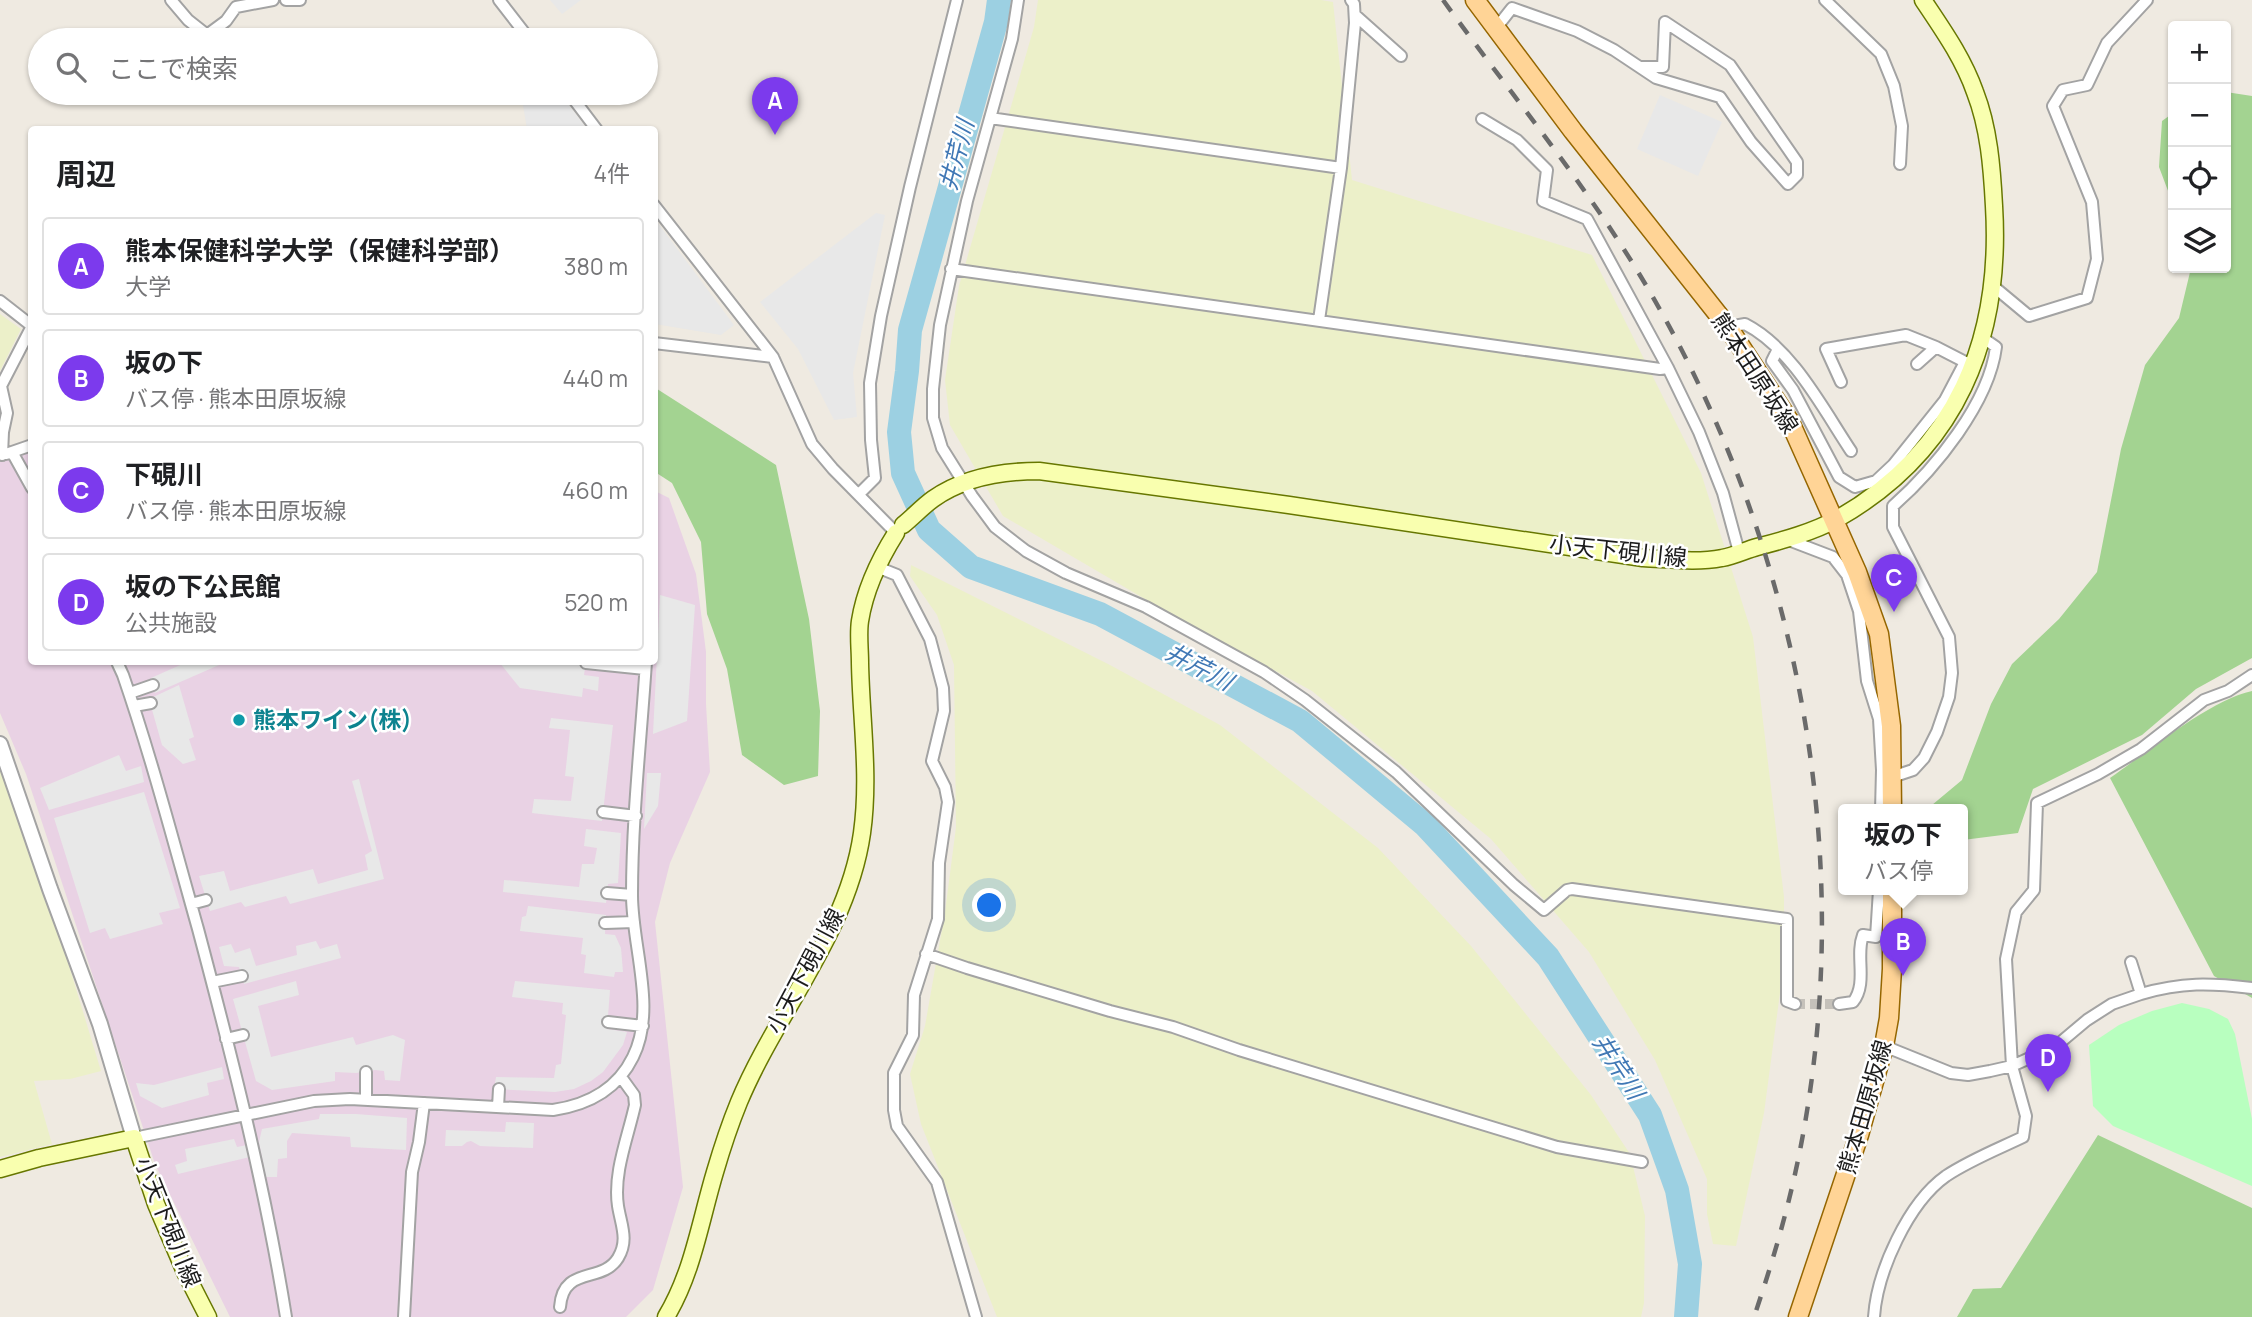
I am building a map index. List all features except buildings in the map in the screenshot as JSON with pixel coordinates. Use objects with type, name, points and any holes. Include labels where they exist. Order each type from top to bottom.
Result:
[{"type":"main road","name":"熊本田原坂線","points":[[1475,0],[1573,131],[1728,327],[1790,422],[1857,572],[1879,634],[1891,726],[1892,804]]},
{"type":"main road","name":"小天下硯川線","points":[[666,1317],[683,1286],[693,1258],[715,1172],[738,1103],[759,1056],[834,925],[853,874],[862,833],[865,785],[860,622],[877,567],[903,525],[932,499],[960,484],[1007,471],[1039,471],[1289,505],[1643,558],[1722,558],[1786,539],[1835,520],[1881,492],[1929,443],[1953,409],[1968,380],[1969,364],[1983,338],[1993,286],[1996,242],[1987,134],[1976,92],[1959,54],[1923,0]]},
{"type":"main road","name":"熊本田原坂線","points":[[1798,1317],[1859,1135],[1884,1046],[1892,969],[1892,895]]},
{"type":"main road","name":"小天下硯川線","points":[[0,1170],[39,1158],[134,1138],[156,1204],[208,1317]]},
{"type":"street","points":[[171,0],[198,28]]},
{"type":"street","points":[[216,28],[226,21],[236,7],[273,0]]},
{"type":"street","points":[[286,0],[300,0]]},
{"type":"street","points":[[499,0],[521,28]]},
{"type":"street","points":[[859,494],[875,478],[870,383],[881,316],[957,0]]},
{"type":"street","points":[[1018,0],[1012,39],[951,269],[940,325],[933,389],[933,418],[942,448],[960,484],[995,527],[1026,551],[1066,573],[1146,607],[1264,672],[1305,701],[1396,772],[1514,885],[1544,910],[1567,890],[1572,889],[1787,919],[1787,1001],[1795,1004]]},
{"type":"street","points":[[1319,320],[1341,168],[1355,15],[1351,0]]},
{"type":"street","points":[[1825,0],[1881,54],[1894,86],[1902,126],[1900,164]]},
{"type":"street","points":[[1993,286],[2029,316],[2087,298],[2097,259],[2092,202],[2053,106],[2063,90],[2087,85],[2107,43],[2147,0]]},
{"type":"street","points":[[1497,27],[1509,4],[1577,31],[1614,50],[1656,78],[1720,97],[1751,142],[1780,177],[1788,184],[1797,175],[1797,162],[1730,65],[1665,22],[1663,67],[1640,67]]},
{"type":"street","points":[[1355,15],[1401,56]]},
{"type":"street","points":[[578,105],[594,126]]},
{"type":"street","points":[[990,118],[1341,168]]},
{"type":"street","points":[[1482,119],[1517,140],[1547,170],[1543,201],[1587,219],[1668,368],[1699,432],[1723,493],[1739,552]]},
{"type":"street","points":[[658,210],[773,357],[812,444],[859,494],[903,525]]},
{"type":"street","points":[[951,269],[1668,368]]},
{"type":"street","points":[[0,301],[28,323]]},
{"type":"street","points":[[1728,327],[1745,324],[1779,349],[1851,451]]},
{"type":"street","points":[[28,334],[1,386],[7,413],[3,432],[5,454],[28,483]]},
{"type":"street","points":[[1779,349],[1772,361],[1793,390],[1839,477],[1855,487],[1876,481],[1893,465],[1945,400],[1969,364],[1906,335],[1826,349],[1841,382]]},
{"type":"street","points":[[1892,777],[1913,769],[1924,758],[1949,698],[1952,673],[1950,637],[1893,527],[1893,506],[1948,447],[1977,400],[1994,360],[1996,346],[1983,338]]},
{"type":"street","points":[[658,343],[773,357]]},
{"type":"street","points":[[1917,364],[1936,347]]},
{"type":"street","points":[[5,454],[28,446]]},
{"type":"street","points":[[1786,539],[1833,557],[1847,575],[1859,611],[1867,681],[1879,719],[1881,804]]},
{"type":"street","points":[[877,567],[897,575],[929,639],[943,688],[944,711],[932,761],[945,787],[948,802],[939,863],[938,919],[914,995],[913,1035],[894,1073],[894,1110],[897,1126],[937,1182],[976,1317]]},
{"type":"street","points":[[118,665],[152,761],[212,982],[245,1115],[286,1317]]},
{"type":"street","points":[[0,744],[100,1024],[134,1138],[314,1101],[366,1100],[553,1110],[575,1107],[607,1090],[621,1077],[634,1057],[643,1026],[643,999],[632,895],[645,665]]},
{"type":"street","points":[[1874,1317],[1883,1271],[1911,1216],[1924,1198],[1945,1177],[2023,1137],[2026,1116],[2012,1066],[2006,958],[2016,912],[2034,890],[2037,803],[2141,750],[2204,700],[2228,691],[2252,675]]},
{"type":"street","points":[[130,693],[153,685]]},
{"type":"street","points":[[134,706],[151,704]]},
{"type":"street","points":[[603,812],[636,816]]},
{"type":"street","points":[[607,893],[632,895]]},
{"type":"street","points":[[1839,1004],[1853,1002],[1858,995],[1861,980],[1860,944],[1863,935],[1876,937],[1879,895]]},
{"type":"street","points":[[191,904],[206,900]]},
{"type":"street","points":[[605,923],[634,922]]},
{"type":"street","points":[[926,954],[1111,1011],[1173,1027],[1239,1050],[1557,1147],[1642,1162]]},
{"type":"street","points":[[2131,962],[2141,994]]},
{"type":"street","points":[[212,982],[242,976]]},
{"type":"street","points":[[1884,1046],[1951,1073],[1968,1075],[2012,1066],[2056,1046],[2087,1020],[2112,1004],[2141,994],[2169,986],[2200,983],[2252,988]]},
{"type":"street","points":[[608,1022],[643,1026]]},
{"type":"street","points":[[226,1039],[243,1035]]},
{"type":"street","points":[[366,1072],[366,1100]]},
{"type":"street","points":[[560,1307],[561,1294],[569,1283],[617,1261],[624,1244],[617,1182],[635,1105],[634,1095],[621,1077]]},
{"type":"street","points":[[498,1107],[499,1089]]},
{"type":"street","points":[[404,1317],[412,1172],[424,1103]]},
{"type":"shaded area","points":[[550,0],[581,0],[562,14]]},
{"type":"shaded area","points":[[1660,95],[1722,122],[1698,176],[1637,149]]},
{"type":"shaded area","points":[[523,105],[569,105],[585,126],[526,126]]},
{"type":"shaded area","points":[[876,213],[885,215],[853,373],[857,417],[834,420],[798,349],[760,302]]},
{"type":"shaded area","points":[[658,223],[734,325],[721,335],[658,324]]},
{"type":"shaded area","points":[[28,452],[28,665],[658,665],[658,492],[669,498],[696,574],[706,652],[710,772],[670,863],[655,922],[683,1187],[653,1290],[626,1317],[230,1317],[155,1164],[26,774],[0,713],[0,461]]},
{"type":"shaded area","points":[[660,595],[695,605],[687,721],[653,734],[658,665]]},
{"type":"shaded area","points":[[180,665],[219,665],[155,693],[151,678]]},
{"type":"shaded area","points":[[501,665],[586,665],[584,675],[599,677],[598,691],[583,688],[582,697],[520,688]]},
{"type":"shaded area","points":[[179,685],[194,737],[189,739],[196,760],[183,764],[162,745],[149,699]]},
{"type":"shaded area","points":[[551,718],[613,725],[602,821],[532,813],[534,799],[571,801],[574,777],[565,776],[570,730],[549,728]]},
{"type":"shaded area","points":[[119,755],[126,771],[141,766],[144,782],[49,810],[40,788]]},
{"type":"shaded area","points":[[647,773],[661,773],[658,806],[644,829]]},
{"type":"shaded area","points":[[359,779],[384,879],[290,904],[286,896],[245,907],[241,902],[210,911],[199,876],[224,871],[230,891],[313,869],[318,884],[368,870],[365,855],[372,851],[352,781]]},
{"type":"shaded area","points":[[144,792],[180,908],[159,913],[163,924],[110,939],[105,928],[90,933],[54,818]]},
{"type":"shaded area","points":[[586,829],[621,833],[618,883],[608,884],[606,903],[503,892],[504,880],[579,887],[582,864],[594,864],[597,848],[584,846]]},
{"type":"shaded area","points":[[528,906],[606,915],[605,934],[615,935],[621,948],[623,972],[615,972],[614,977],[584,973],[586,955],[581,954],[583,938],[520,931],[522,917],[526,916]]},
{"type":"shaded area","points":[[316,941],[320,949],[337,944],[341,958],[244,984],[239,967],[224,966],[219,947],[231,944],[235,953],[250,948],[256,966],[297,955],[296,946]]},
{"type":"shaded area","points":[[296,981],[299,995],[258,1006],[271,1057],[353,1037],[356,1045],[393,1035],[405,1040],[400,1081],[385,1080],[384,1071],[375,1070],[335,1072],[335,1081],[272,1090],[256,1081],[233,999]]},
{"type":"shaded area","points":[[515,981],[610,990],[607,1029],[627,1032],[623,1045],[603,1072],[574,1089],[555,1092],[494,1089],[496,1077],[554,1078],[556,1065],[561,1064],[566,1015],[562,1014],[563,1003],[512,997]]},
{"type":"shaded area","points":[[222,1067],[224,1079],[207,1083],[209,1095],[162,1108],[140,1096],[136,1083],[154,1085]]},
{"type":"shaded area","points":[[320,1114],[407,1118],[406,1150],[351,1147],[350,1137],[292,1133],[287,1141],[287,1158],[278,1159],[277,1177],[266,1177],[259,1142],[262,1129],[319,1119]]},
{"type":"shaded area","points":[[506,1122],[534,1123],[533,1148],[480,1146],[471,1141],[462,1146],[445,1146],[446,1130],[505,1132]]},
{"type":"shaded area","points":[[234,1139],[237,1147],[247,1145],[250,1157],[178,1174],[175,1165],[187,1161],[185,1149]]},
{"type":"green space","points":[[1038,0],[1333,2],[1352,180],[1592,255],[1701,473],[1753,637],[1784,897],[1784,963],[1764,1113],[1736,1246],[1713,1244],[1707,1214],[1707,1179],[1655,1060],[1589,952],[1491,839],[1312,691],[1162,609],[1003,516],[950,425],[945,380],[959,286],[1034,27]]},
{"type":"green space","points":[[2231,93],[2252,96],[2252,658],[2196,689],[2142,735],[2033,789],[2018,833],[1968,839],[1968,804],[1933,804],[1962,780],[1991,704],[2012,664],[2059,619],[2097,572],[2121,449],[2145,365],[2179,318],[2190,273],[2231,273]]},
{"type":"green space","points":[[2168,117],[2168,191],[2159,167],[2162,121]]},
{"type":"green space","points":[[0,314],[21,329],[0,371]]},
{"type":"green space","points":[[658,390],[776,465],[809,619],[820,711],[818,776],[784,785],[742,755],[727,669],[707,614],[701,542],[672,483],[658,474]]},
{"type":"green space","points":[[911,565],[1110,665],[1220,725],[1378,848],[1471,946],[1591,1095],[1630,1154],[1645,1216],[1644,1303],[1641,1317],[997,1317],[921,1124],[910,1074],[925,1026],[945,912],[956,827],[954,665],[937,615],[910,576]]},
{"type":"green space","points":[[2252,691],[2252,998],[2214,976],[2110,778],[2199,715],[2218,704]]},
{"type":"green space","points":[[0,768],[67,959],[101,1071],[70,1079],[34,1081],[52,1144],[0,1157]]},
{"type":"green space","points":[[2182,1003],[2209,1009],[2228,1019],[2235,1034],[2252,1119],[2252,1186],[2113,1126],[2093,1106],[2089,1045],[2119,1025],[2152,1011]]},
{"type":"green space","points":[[2098,1135],[2252,1208],[2252,1317],[1957,1317],[1973,1289],[2001,1288]]},
{"type":"waterway","name":"井芹川","points":[[999,0],[996,22],[910,330],[899,432],[903,473],[929,530],[971,567],[1100,614],[1300,721],[1425,825],[1548,957],[1650,1115],[1677,1190],[1690,1264],[1686,1317]]},
{"type":"tunnel","points":[[1795,1004],[1839,1004]]},
{"type":"railway","points":[[1443,0],[1566,165],[1635,267],[1690,367],[1736,471],[1773,580],[1799,691],[1816,804],[1822,918],[1817,1032],[1801,1145],[1780,1232],[1754,1317]]},
{"type":"place","name":"熊本保健科学大学（保健科学部）","points":[[775,135]]},
{"type":"place","name":"下硯川","points":[[1894,612]]},
{"type":"place","name":"熊本ワイン(株)","points":[[239,720]]},
{"type":"place","name":"坂の下","points":[[1903,976]]},
{"type":"place","name":"坂の下公民館","points":[[2048,1092]]}]
